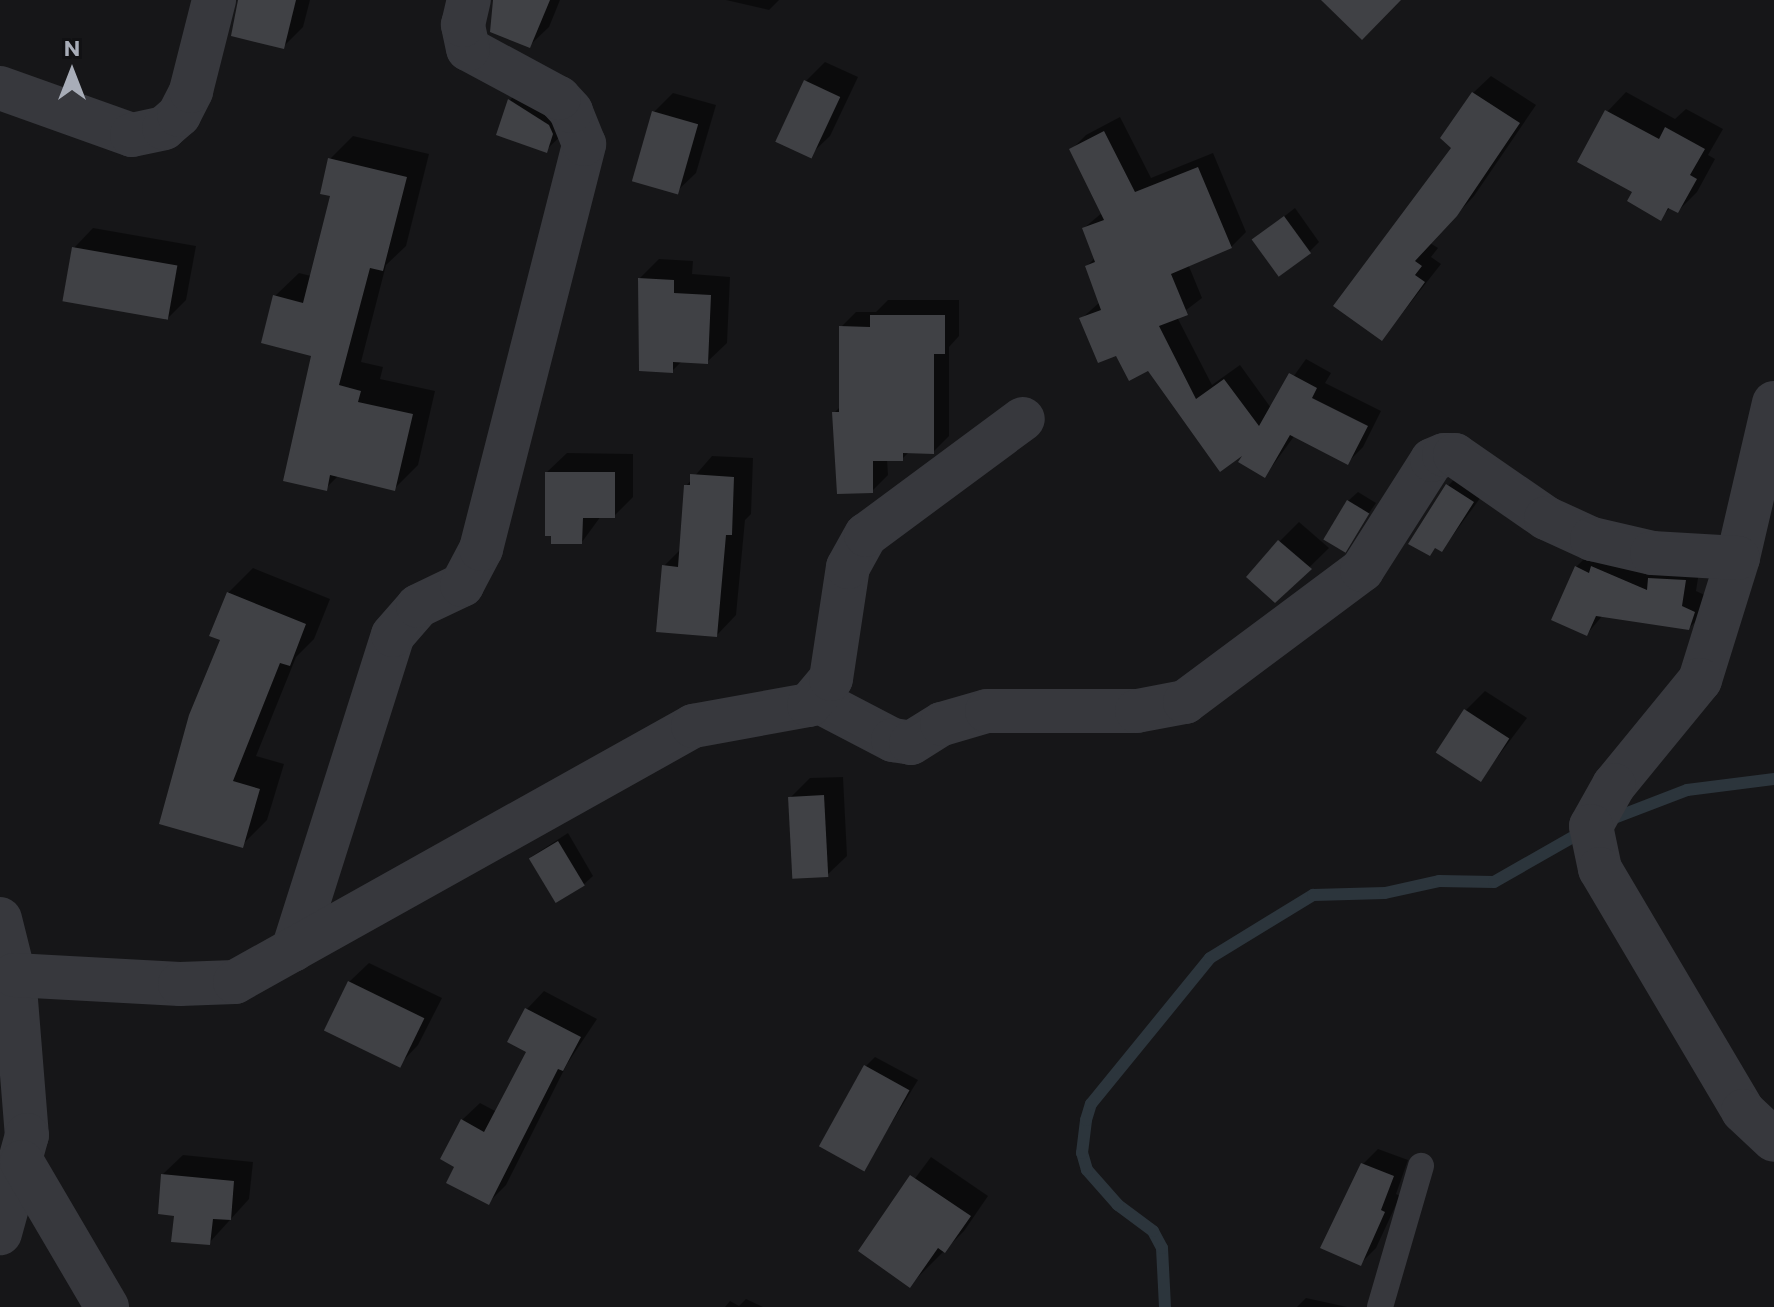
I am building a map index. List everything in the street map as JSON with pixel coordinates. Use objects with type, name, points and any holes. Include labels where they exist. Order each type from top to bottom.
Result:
[{"type":"street","points":[[0,88],[132,135],[164,128],[179,115],[191,91],[214,0]]},
{"type":"street","points":[[293,950],[393,635],[418,606],[462,585],[481,549],[584,144],[576,120],[559,98],[468,49],[463,25],[469,0]]},
{"type":"street","points":[[1774,403],[1738,558],[1700,680],[1614,785],[1591,826],[1600,869],[1743,1111],[1774,1140]]},
{"type":"street","points":[[14,975],[207,985],[235,982],[693,726],[781,714],[816,700],[831,679],[848,567],[860,543],[1023,419]]},
{"type":"street","points":[[816,700],[893,740],[911,743],[942,724],[987,711],[1137,711],[1185,702],[1362,570],[1432,460],[1444,455],[1455,455],[1546,518],[1592,539],[1652,553],[1738,558]]},
{"type":"street","points":[[0,919],[14,975],[27,1135],[0,1233]]},
{"type":"street","points":[[22,1162],[107,1307]]},
{"type":"lane","points":[[1380,1307],[1421,1166]]},
{"type":"building","points":[[238,0],[296,0],[284,49],[231,36]]},
{"type":"building","points":[[493,0],[550,0],[530,48],[490,32]]},
{"type":"building","points":[[1321,0],[1401,0],[1362,40]]},
{"type":"building","points":[[804,80],[840,97],[812,159],[775,142]]},
{"type":"building","points":[[1472,92],[1520,123],[1457,216],[1415,261],[1422,266],[1415,275],[1425,282],[1382,341],[1333,306],[1451,148],[1440,138]]},
{"type":"building","points":[[508,99],[549,125],[553,134],[547,153],[496,135]]},
{"type":"building","points":[[1605,110],[1659,139],[1665,127],[1705,149],[1690,175],[1697,179],[1678,213],[1668,208],[1661,221],[1627,201],[1632,192],[1577,162]]},
{"type":"building","points":[[652,111],[698,124],[678,194],[632,181]]},
{"type":"building","points":[[1104,131],[1135,192],[1198,167],[1232,248],[1171,274],[1188,315],[1159,326],[1196,399],[1224,379],[1259,426],[1289,373],[1317,388],[1312,398],[1368,426],[1348,465],[1290,435],[1265,478],[1238,462],[1242,456],[1220,472],[1148,371],[1129,381],[1116,356],[1098,363],[1079,318],[1101,310],[1085,266],[1095,262],[1082,228],[1104,220],[1069,149]]},
{"type":"building","points":[[328,158],[407,177],[383,271],[370,268],[339,385],[361,391],[358,402],[413,414],[395,491],[330,475],[327,491],[283,481],[311,356],[261,343],[273,295],[303,303],[330,196],[320,194]]},
{"type":"building","points":[[1284,216],[1311,253],[1279,277],[1252,240]]},
{"type":"building","points":[[72,247],[177,266],[168,320],[62,301]]},
{"type":"building","points":[[638,278],[674,280],[674,293],[711,295],[708,364],[673,362],[673,373],[639,371]]},
{"type":"building","points":[[870,315],[945,315],[945,354],[934,354],[934,454],[903,453],[903,461],[873,461],[873,493],[837,494],[832,412],[839,412],[839,326],[870,327]]},
{"type":"building","points":[[545,472],[615,472],[615,518],[583,518],[582,544],[551,544],[551,536],[545,536]]},
{"type":"building","points":[[690,474],[734,477],[732,535],[726,535],[717,637],[656,632],[662,565],[678,567],[684,485],[690,485]]},
{"type":"building","points":[[1446,484],[1474,502],[1442,552],[1435,548],[1430,556],[1408,544]]},
{"type":"building","points":[[1347,500],[1369,513],[1346,553],[1323,539]]},
{"type":"building","points":[[1278,540],[1312,569],[1275,603],[1246,577]]},
{"type":"building","points":[[1575,566],[1589,573],[1591,566],[1647,590],[1648,578],[1686,580],[1682,606],[1695,612],[1689,630],[1596,616],[1587,636],[1551,620]]},
{"type":"building","points":[[227,592],[306,624],[290,666],[280,663],[233,781],[260,789],[243,848],[159,824],[189,715],[220,640],[209,636]]},
{"type":"building","points":[[1464,709],[1509,738],[1481,782],[1436,753]]},
{"type":"building","points":[[824,795],[828,877],[792,879],[788,797]]},
{"type":"building","points":[[558,841],[585,886],[556,903],[529,859]]},
{"type":"building","points":[[348,981],[424,1018],[400,1068],[324,1030]]},
{"type":"building","points":[[525,1008],[581,1037],[563,1071],[558,1069],[489,1205],[446,1183],[454,1167],[440,1159],[461,1119],[484,1132],[526,1052],[507,1042]]},
{"type":"building","points":[[864,1065],[909,1090],[864,1172],[819,1146]]},
{"type":"building","points":[[1361,1163],[1394,1176],[1381,1210],[1385,1212],[1361,1266],[1320,1248]]},
{"type":"building","points":[[161,1174],[234,1181],[231,1220],[213,1219],[210,1245],[171,1242],[174,1216],[158,1214]]},
{"type":"building","points":[[910,1175],[971,1216],[945,1253],[938,1248],[910,1288],[858,1251]]},
{"type":"waterway","points":[[1609,820],[1687,790],[1774,779]]},
{"type":"waterway","points":[[1165,1307],[1162,1248],[1153,1231],[1118,1205],[1087,1170],[1082,1153],[1086,1120],[1091,1104],[1210,958],[1313,895],[1385,893],[1439,881],[1494,882],[1585,830]]}]
